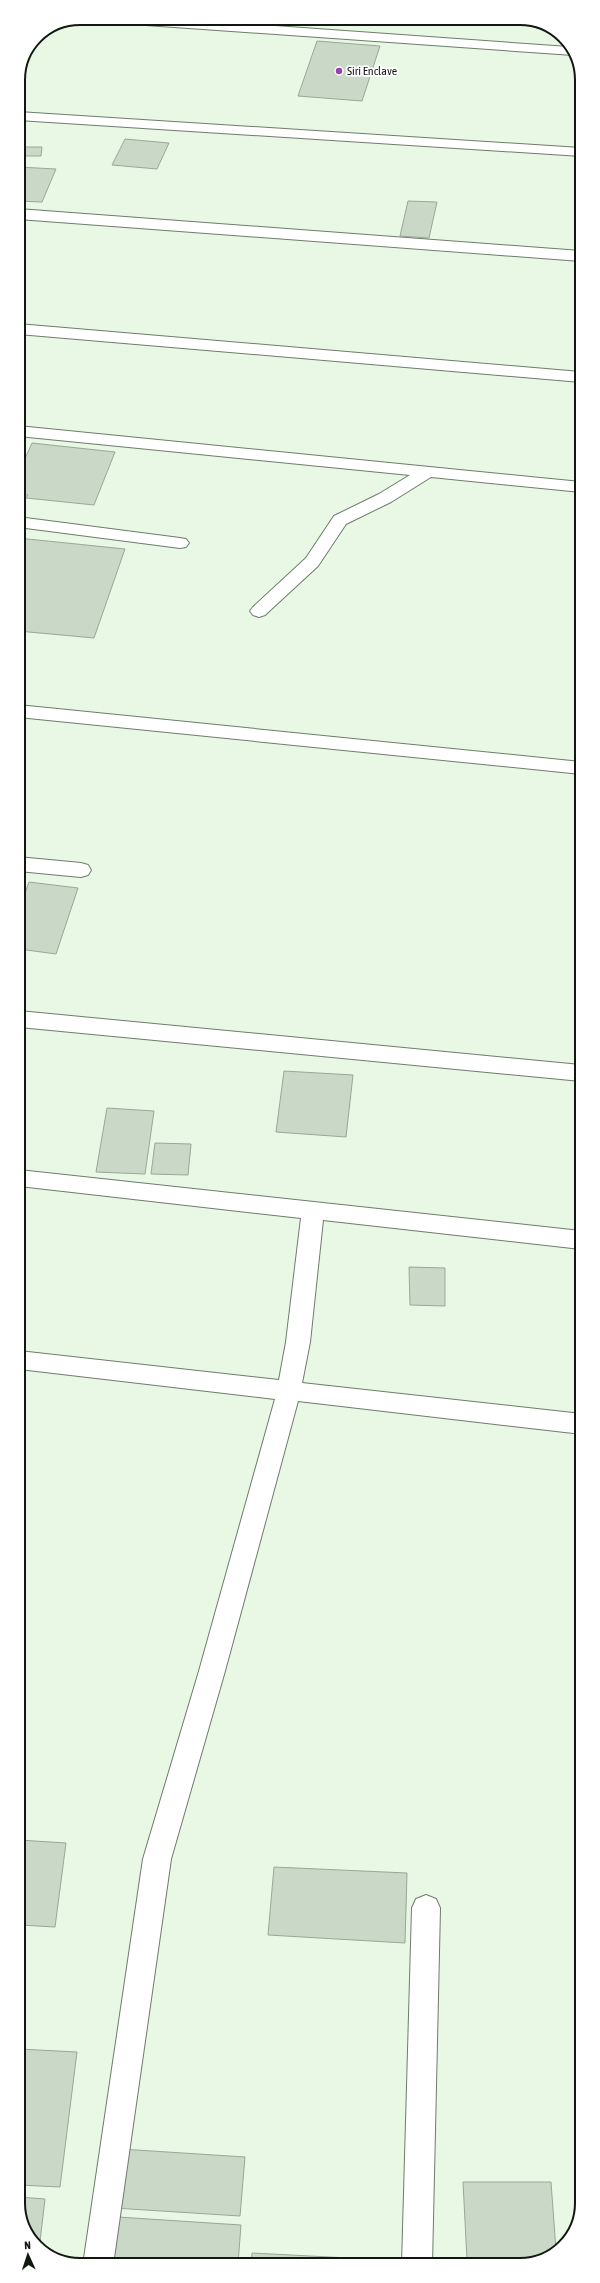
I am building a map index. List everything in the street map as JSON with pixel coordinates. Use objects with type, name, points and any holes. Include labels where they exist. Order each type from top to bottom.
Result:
[{"type":"street","points":[[196,25],[567,51]]},
{"type":"street","points":[[315,34],[320,25]]},
{"type":"street","points":[[25,116],[575,152]]},
{"type":"street","points":[[25,215],[575,256]]},
{"type":"street","points":[[25,330],[575,377]]},
{"type":"street","points":[[25,432],[575,486]]},
{"type":"street","points":[[259,611],[312,562],[340,520],[384,498],[427,472]]},
{"type":"street","points":[[25,523],[180,543]]},
{"type":"street","points":[[25,712],[575,767]]},
{"type":"street","points":[[25,865],[81,870]]},
{"type":"street","points":[[25,1020],[575,1072]]},
{"type":"street","points":[[25,1179],[575,1239]]},
{"type":"street","points":[[99,2258],[157,1859],[212,1671],[289,1391],[298,1342],[313,1211]]},
{"type":"street","points":[[25,1361],[575,1423]]},
{"type":"street","points":[[417,2258],[426,1908]]},
{"type":"building","name":"Siri Enclave","points":[[317,41],[380,46],[362,101],[298,96]]},
{"type":"building","points":[[125,139],[169,143],[157,169],[112,165]]},
{"type":"building","points":[[25,147],[42,147],[41,156],[25,156]]},
{"type":"building","points":[[25,167],[56,169],[42,202],[25,201]]},
{"type":"building","points":[[408,201],[437,202],[429,238],[400,236]]},
{"type":"building","points":[[32,443],[115,452],[94,505],[26,498],[28,495],[25,495],[25,458]]},
{"type":"building","points":[[25,539],[125,549],[94,638],[25,632]]},
{"type":"building","points":[[29,882],[78,888],[56,954],[25,950],[25,893]]},
{"type":"building","points":[[284,1071],[353,1075],[346,1137],[276,1132]]},
{"type":"building","points":[[107,1108],[154,1111],[145,1174],[96,1172]]},
{"type":"building","points":[[155,1143],[191,1144],[188,1175],[151,1174]]},
{"type":"building","points":[[409,1267],[445,1268],[445,1306],[410,1305]]},
{"type":"building","points":[[25,1840],[66,1843],[55,1927],[25,1925]]},
{"type":"building","points":[[274,1867],[407,1873],[405,1943],[268,1935]]},
{"type":"building","points":[[25,2049],[77,2052],[60,2187],[25,2185]]},
{"type":"building","points":[[121,2149],[245,2157],[240,2216],[114,2208]]},
{"type":"building","points":[[463,2182],[551,2182],[556,2244],[548,2251],[531,2257],[467,2258]]},
{"type":"building","points":[[25,2197],[45,2199],[41,2235],[36,2235],[28,2221]]},
{"type":"building","points":[[118,2217],[241,2225],[238,2258],[113,2258]]},
{"type":"building","points":[[252,2253],[349,2258],[252,2258]]},
{"type":"place","name":"Siri Enclave","points":[[339,71]]}]
